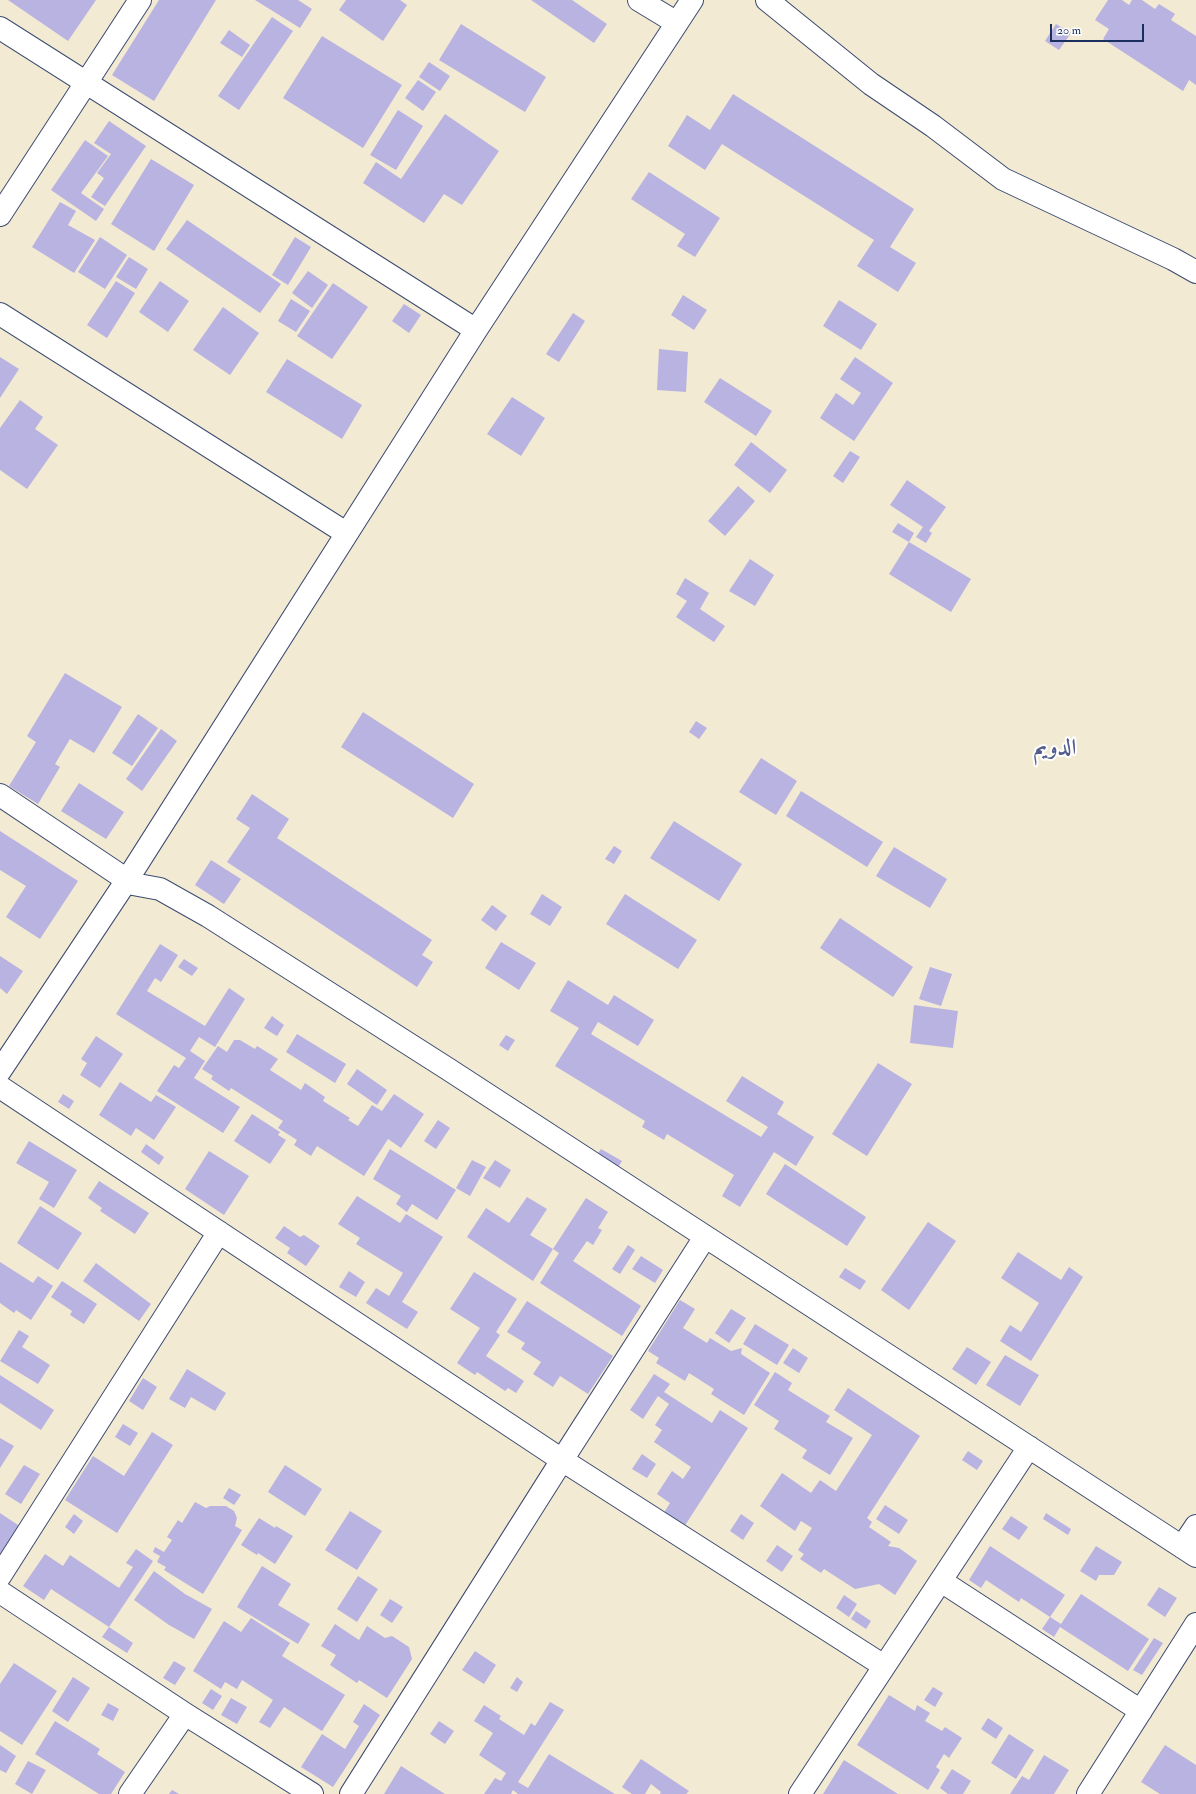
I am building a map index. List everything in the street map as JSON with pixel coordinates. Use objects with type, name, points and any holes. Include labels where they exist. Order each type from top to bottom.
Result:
[{"type":"street","points":[[0,215],[140,0]]},
{"type":"street","points":[[639,0],[677,23]]},
{"type":"street","points":[[0,1071],[127,880],[476,330],[692,0]]},
{"type":"street","points":[[767,0],[871,84],[933,126],[1003,179],[1173,259],[1196,272]]},
{"type":"street","points":[[0,28],[476,330]]},
{"type":"street","points":[[0,314],[346,533]]},
{"type":"street","points":[[0,795],[137,886],[160,889],[208,916],[448,1069],[1189,1552],[1196,1526]]},
{"type":"street","points":[[0,1087],[562,1460],[884,1666]]},
{"type":"street","points":[[0,1576],[218,1232]]},
{"type":"street","points":[[351,1794],[705,1237]]},
{"type":"street","points":[[800,1794],[1029,1447]]},
{"type":"street","points":[[941,1581],[1141,1711]]},
{"type":"street","points":[[0,1592],[185,1714],[312,1794]]},
{"type":"street","points":[[1088,1794],[1196,1624]]},
{"type":"street","points":[[130,1794],[185,1714]]},
{"type":"building","points":[[8,0],[96,0],[68,41]]},
{"type":"building","points":[[159,0],[216,0],[154,101],[112,75]]},
{"type":"building","points":[[255,0],[298,0],[312,9],[300,28]]},
{"type":"building","points":[[346,0],[400,0],[407,5],[383,41],[339,10]]},
{"type":"building","points":[[531,0],[572,0],[607,24],[594,43]]},
{"type":"building","points":[[1108,0],[1122,0],[1129,5],[1132,0],[1142,0],[1155,9],[1159,4],[1175,14],[1171,20],[1196,36],[1196,85],[1189,80],[1183,91],[1103,39],[1109,29],[1095,20]]},
{"type":"building","points":[[272,17],[293,31],[239,110],[218,96]]},
{"type":"building","points":[[461,24],[546,77],[525,112],[439,60]]},
{"type":"building","points":[[1056,24],[1071,33],[1059,50],[1045,41]]},
{"type":"building","points":[[229,30],[250,45],[242,57],[220,43]]},
{"type":"building","points":[[322,36],[402,85],[363,148],[283,98]]},
{"type":"building","points":[[429,62],[450,76],[440,91],[419,77]]},
{"type":"building","points":[[418,80],[436,92],[423,111],[405,98]]},
{"type":"building","points":[[733,94],[914,209],[890,247],[916,263],[898,292],[857,266],[874,240],[722,144],[705,170],[668,146],[687,115],[710,130]]},
{"type":"building","points":[[398,110],[423,126],[396,170],[370,155]]},
{"type":"building","points":[[445,114],[499,151],[462,205],[444,194],[424,223],[363,183],[376,162],[401,179]]},
{"type":"building","points":[[109,121],[146,146],[105,206],[91,197],[104,178],[97,173],[111,154],[94,143]]},
{"type":"building","points":[[85,140],[108,156],[81,193],[104,209],[96,221],[51,190]]},
{"type":"building","points":[[151,159],[194,185],[154,251],[111,224]]},
{"type":"building","points":[[649,172],[720,218],[695,257],[677,246],[685,234],[631,199]]},
{"type":"building","points":[[60,202],[76,211],[68,225],[95,240],[74,273],[32,247]]},
{"type":"building","points":[[187,220],[281,284],[260,313],[166,249]]},
{"type":"building","points":[[100,237],[127,255],[105,289],[78,272]]},
{"type":"building","points":[[295,237],[311,247],[288,285],[272,275]]},
{"type":"building","points":[[129,257],[148,269],[136,289],[116,277]]},
{"type":"building","points":[[308,271],[328,285],[312,308],[292,293]]},
{"type":"building","points":[[116,281],[135,293],[107,338],[87,325]]},
{"type":"building","points":[[160,281],[189,301],[168,332],[139,312]]},
{"type":"building","points":[[333,283],[368,307],[332,359],[297,336]]},
{"type":"building","points":[[683,295],[707,310],[694,330],[671,315]]},
{"type":"building","points":[[291,299],[310,311],[296,332],[278,321]]},
{"type":"building","points":[[839,300],[877,324],[861,350],[823,326]]},
{"type":"building","points":[[404,304],[421,315],[409,333],[392,321]]},
{"type":"building","points":[[223,307],[259,333],[230,375],[193,350]]},
{"type":"building","points":[[573,313],[585,321],[559,362],[546,354]]},
{"type":"building","points":[[659,349],[688,352],[686,392],[657,390]]},
{"type":"building","points":[[0,357],[19,369],[0,398]]},
{"type":"building","points":[[855,357],[893,383],[854,441],[820,418],[836,393],[853,405],[861,393],[840,379]]},
{"type":"building","points":[[287,359],[362,405],[342,439],[266,392]]},
{"type":"building","points":[[720,378],[772,411],[756,436],[704,402]]},
{"type":"building","points":[[512,397],[545,418],[521,456],[487,434]]},
{"type":"building","points":[[20,400],[43,417],[35,429],[58,445],[27,489],[0,470],[0,428]]},
{"type":"building","points":[[751,442],[787,470],[770,493],[734,465]]},
{"type":"building","points":[[850,451],[860,457],[843,483],[833,476]]},
{"type":"building","points":[[907,480],[946,507],[929,531],[932,533],[926,543],[916,537],[923,527],[890,505]]},
{"type":"building","points":[[738,486],[755,501],[725,536],[708,521]]},
{"type":"building","points":[[898,523],[914,533],[909,542],[892,532]]},
{"type":"building","points":[[909,542],[971,579],[951,612],[889,574]]},
{"type":"building","points":[[750,559],[774,575],[755,606],[729,591]]},
{"type":"building","points":[[685,578],[709,593],[700,609],[725,626],[714,642],[676,617],[687,601],[676,594]]},
{"type":"building","points":[[65,673],[122,707],[94,753],[70,739],[55,764],[60,767],[38,804],[9,786],[36,742],[27,736]]},
{"type":"building","points":[[363,712],[474,784],[453,818],[341,747]]},
{"type":"building","points":[[138,714],[158,728],[132,766],[112,753]]},
{"type":"building","points":[[696,721],[707,728],[699,739],[689,732]]},
{"type":"building","points":[[161,729],[177,741],[142,791],[126,779]]},
{"type":"building","points":[[761,758],[797,781],[776,815],[739,792]]},
{"type":"building","points":[[79,783],[124,812],[106,839],[61,811]]},
{"type":"building","points":[[801,791],[883,842],[867,867],[786,816]]},
{"type":"building","points":[[252,794],[289,819],[277,838],[432,940],[422,955],[433,962],[417,987],[227,862],[250,828],[236,819]]},
{"type":"building","points":[[674,821],[742,864],[719,901],[650,858]]},
{"type":"building","points":[[0,831],[78,881],[40,939],[6,917],[26,886],[0,870]]},
{"type":"building","points":[[614,846],[622,851],[614,864],[605,859]]},
{"type":"building","points":[[894,847],[947,879],[930,908],[876,876]]},
{"type":"building","points":[[211,860],[241,879],[224,904],[195,885]]},
{"type":"building","points":[[542,894],[562,907],[550,926],[530,914]]},
{"type":"building","points":[[625,894],[697,940],[678,969],[606,924]]},
{"type":"building","points":[[492,905],[507,916],[496,931],[481,920]]},
{"type":"building","points":[[840,918],[913,967],[893,997],[820,948]]},
{"type":"building","points":[[501,942],[536,963],[519,990],[485,968]]},
{"type":"building","points":[[160,944],[178,955],[161,982],[155,978],[147,991],[205,1026],[229,988],[245,999],[215,1047],[199,1037],[190,1051],[205,1061],[194,1078],[240,1107],[223,1133],[157,1091],[174,1065],[179,1068],[186,1058],[116,1014]]},
{"type":"building","points":[[0,956],[23,971],[7,994],[0,988]]},
{"type":"building","points":[[184,959],[198,968],[192,976],[178,967]]},
{"type":"building","points":[[930,967],[952,974],[941,1006],[919,999]]},
{"type":"building","points":[[568,980],[608,1005],[614,995],[654,1020],[638,1046],[598,1022],[591,1034],[761,1137],[768,1127],[726,1101],[742,1076],[784,1102],[777,1114],[814,1137],[796,1166],[774,1152],[740,1207],[722,1196],[734,1175],[667,1134],[664,1140],[642,1127],[645,1121],[555,1066],[579,1028],[550,1011]]},
{"type":"building","points":[[914,1005],[958,1011],[953,1048],[910,1043]]},
{"type":"building","points":[[272,1016],[284,1025],[277,1036],[264,1028]]},
{"type":"building","points":[[297,1034],[346,1064],[335,1083],[286,1052]]},
{"type":"building","points":[[506,1035],[515,1040],[508,1051],[499,1045]]},
{"type":"building","points":[[96,1036],[123,1054],[100,1088],[80,1075],[87,1063],[81,1059]]},
{"type":"building","points":[[234,1040],[240,1040],[255,1049],[257,1046],[278,1059],[270,1070],[301,1090],[305,1083],[325,1097],[323,1101],[350,1118],[348,1120],[358,1126],[372,1105],[382,1111],[394,1094],[424,1114],[401,1148],[388,1139],[364,1176],[317,1146],[311,1156],[294,1145],[297,1140],[278,1128],[283,1121],[231,1088],[229,1091],[211,1079],[213,1076],[202,1069],[218,1046],[227,1052]]},
{"type":"building","points":[[878,1063],[912,1084],[867,1156],[832,1134]]},
{"type":"building","points":[[357,1069],[387,1090],[377,1105],[347,1084]]},
{"type":"building","points":[[120,1082],[151,1102],[156,1095],[176,1107],[154,1140],[136,1128],[131,1136],[99,1115]]},
{"type":"building","points":[[63,1094],[74,1101],[69,1109],[58,1102]]},
{"type":"building","points":[[252,1114],[280,1132],[278,1135],[286,1140],[270,1164],[234,1141]]},
{"type":"building","points":[[438,1120],[450,1128],[436,1149],[424,1141]]},
{"type":"building","points":[[29,1141],[77,1170],[54,1208],[39,1199],[49,1182],[16,1163]]},
{"type":"building","points":[[146,1144],[164,1157],[159,1165],[141,1152]]},
{"type":"building","points":[[390,1149],[456,1190],[437,1220],[412,1204],[407,1212],[396,1204],[401,1196],[373,1179]]},
{"type":"building","points":[[601,1149],[622,1161],[617,1169],[596,1156]]},
{"type":"building","points":[[209,1151],[249,1176],[224,1215],[185,1189]]},
{"type":"building","points":[[472,1160],[486,1167],[470,1196],[456,1188]]},
{"type":"building","points":[[495,1160],[511,1170],[500,1188],[483,1178]]},
{"type":"building","points":[[785,1164],[866,1217],[847,1246],[766,1194]]},
{"type":"building","points":[[99,1181],[149,1213],[135,1234],[100,1211],[102,1208],[88,1198]]},
{"type":"building","points":[[357,1196],[400,1223],[406,1214],[443,1237],[402,1302],[418,1312],[407,1329],[366,1303],[376,1288],[389,1296],[403,1273],[356,1244],[360,1238],[338,1224]]},
{"type":"building","points":[[527,1197],[547,1209],[530,1235],[553,1249],[533,1281],[467,1237],[486,1208],[509,1223]]},
{"type":"building","points":[[586,1198],[608,1212],[598,1228],[602,1230],[593,1245],[587,1241],[573,1261],[641,1306],[622,1336],[540,1283],[559,1253],[553,1249]]},
{"type":"building","points":[[40,1206],[82,1233],[58,1270],[17,1243]]},
{"type":"building","points":[[928,1222],[956,1241],[909,1310],[881,1290]]},
{"type":"building","points":[[284,1226],[300,1237],[304,1235],[320,1246],[306,1266],[287,1253],[290,1248],[275,1238]]},
{"type":"building","points":[[628,1245],[635,1250],[620,1274],[612,1269]]},
{"type":"building","points":[[1018,1252],[1061,1280],[1069,1267],[1083,1277],[1031,1361],[1000,1341],[1010,1325],[1021,1332],[1039,1303],[1001,1278]]},
{"type":"building","points":[[641,1256],[663,1270],[655,1283],[632,1269]]},
{"type":"building","points":[[0,1262],[33,1283],[38,1276],[53,1286],[31,1320],[16,1310],[14,1313],[0,1303]]},
{"type":"building","points":[[96,1263],[151,1304],[139,1321],[83,1281]]},
{"type":"building","points":[[845,1268],[866,1281],[860,1290],[839,1277]]},
{"type":"building","points":[[349,1271],[365,1282],[356,1297],[339,1287]]},
{"type":"building","points":[[474,1272],[517,1299],[496,1332],[500,1335],[486,1356],[524,1381],[516,1393],[508,1388],[505,1391],[477,1372],[475,1375],[457,1363],[480,1328],[450,1309]]},
{"type":"building","points":[[62,1281],[97,1304],[84,1324],[70,1315],[72,1311],[51,1297]]},
{"type":"building","points":[[680,1300],[695,1309],[683,1328],[707,1343],[710,1338],[731,1351],[742,1348],[741,1354],[770,1373],[744,1415],[711,1394],[714,1389],[689,1373],[685,1381],[656,1363],[659,1358],[648,1351]]},
{"type":"building","points":[[527,1301],[613,1356],[588,1394],[560,1376],[553,1387],[533,1374],[541,1362],[521,1349],[525,1343],[507,1332]]},
{"type":"building","points":[[731,1309],[746,1318],[729,1343],[715,1333]]},
{"type":"building","points":[[755,1324],[789,1345],[777,1365],[743,1344]]},
{"type":"building","points":[[19,1330],[29,1336],[22,1347],[50,1365],[38,1384],[0,1361]]},
{"type":"building","points":[[967,1347],[991,1362],[976,1385],[952,1369]]},
{"type":"building","points":[[793,1348],[808,1358],[799,1373],[783,1363]]},
{"type":"building","points":[[1005,1355],[1039,1375],[1020,1406],[986,1385]]},
{"type":"building","points":[[187,1369],[226,1393],[215,1411],[191,1397],[185,1408],[169,1399]]},
{"type":"building","points":[[775,1372],[792,1383],[788,1390],[830,1416],[826,1422],[853,1438],[830,1475],[802,1458],[807,1450],[774,1429],[779,1421],[754,1405]]},
{"type":"building","points":[[654,1374],[670,1384],[664,1392],[712,1423],[720,1410],[748,1428],[682,1530],[662,1516],[670,1503],[657,1494],[672,1471],[683,1479],[691,1467],[654,1442],[662,1430],[655,1425],[669,1404],[658,1396],[643,1419],[630,1410]]},
{"type":"building","points":[[0,1375],[54,1410],[41,1430],[0,1403]]},
{"type":"building","points":[[143,1378],[157,1387],[143,1410],[129,1401]]},
{"type":"building","points":[[848,1388],[920,1436],[867,1518],[872,1522],[869,1527],[891,1542],[888,1546],[899,1548],[917,1561],[895,1595],[879,1584],[855,1589],[824,1569],[821,1573],[800,1559],[804,1554],[798,1550],[812,1528],[801,1521],[795,1531],[760,1506],[782,1473],[811,1493],[820,1480],[836,1491],[872,1435],[834,1410]]},
{"type":"building","points":[[123,1424],[138,1433],[130,1446],[115,1437]]},
{"type":"building","points":[[152,1432],[173,1445],[117,1533],[65,1500],[93,1456],[124,1476]]},
{"type":"building","points":[[0,1438],[14,1446],[0,1468]]},
{"type":"building","points":[[968,1451],[983,1461],[977,1470],[962,1460]]},
{"type":"building","points":[[642,1454],[656,1464],[647,1478],[632,1469]]},
{"type":"building","points":[[24,1465],[40,1474],[21,1504],[5,1494]]},
{"type":"building","points":[[285,1465],[322,1489],[305,1516],[268,1492]]},
{"type":"building","points":[[229,1488],[241,1495],[234,1505],[223,1498]]},
{"type":"building","points":[[195,1502],[206,1508],[210,1506],[226,1506],[234,1511],[237,1518],[235,1526],[242,1530],[203,1594],[164,1570],[166,1567],[157,1562],[160,1556],[153,1552],[155,1547],[164,1552],[172,1540],[167,1537],[178,1520],[182,1523]]},
{"type":"building","points":[[885,1505],[908,1520],[899,1534],[876,1519]]},
{"type":"building","points":[[350,1511],[382,1531],[357,1570],[325,1550]]},
{"type":"building","points":[[0,1513],[21,1527],[3,1555],[0,1553]]},
{"type":"building","points":[[1046,1513],[1071,1529],[1068,1535],[1043,1519]]},
{"type":"building","points":[[74,1514],[83,1521],[74,1534],[65,1527]]},
{"type":"building","points":[[741,1514],[754,1523],[743,1540],[730,1531]]},
{"type":"building","points":[[1011,1516],[1028,1527],[1019,1540],[1002,1529]]},
{"type":"building","points":[[259,1518],[275,1528],[276,1526],[293,1536],[275,1564],[258,1553],[257,1555],[241,1545]]},
{"type":"building","points":[[777,1545],[793,1556],[782,1572],[766,1561]]},
{"type":"building","points":[[990,1546],[1065,1595],[1050,1617],[1021,1598],[1019,1602],[986,1580],[981,1588],[969,1580]]},
{"type":"building","points":[[1096,1546],[1122,1562],[1114,1575],[1099,1575],[1096,1581],[1080,1571]]},
{"type":"building","points":[[136,1549],[153,1561],[109,1627],[51,1589],[44,1600],[23,1586],[45,1554],[63,1566],[70,1555],[119,1588],[133,1567],[126,1563]]},
{"type":"building","points":[[262,1566],[291,1584],[278,1605],[310,1624],[298,1644],[237,1607]]},
{"type":"building","points":[[154,1571],[185,1594],[212,1609],[194,1639],[169,1625],[134,1600]]},
{"type":"building","points":[[358,1576],[378,1589],[357,1622],[337,1609]]},
{"type":"building","points":[[1159,1587],[1177,1598],[1165,1617],[1147,1605]]},
{"type":"building","points":[[1081,1594],[1149,1639],[1128,1671],[1060,1627],[1054,1637],[1042,1629],[1050,1617],[1061,1624]]},
{"type":"building","points":[[844,1595],[857,1604],[849,1617],[836,1608]]},
{"type":"building","points":[[390,1599],[403,1607],[392,1623],[380,1615]]},
{"type":"building","points":[[856,1611],[871,1621],[866,1629],[851,1619]]},
{"type":"building","points":[[251,1618],[290,1643],[282,1656],[345,1695],[322,1731],[284,1707],[270,1728],[259,1722],[273,1700],[242,1680],[237,1689],[225,1682],[221,1689],[193,1671],[224,1621],[241,1632]]},
{"type":"building","points":[[335,1624],[359,1640],[367,1626],[385,1638],[392,1636],[409,1647],[412,1659],[387,1698],[359,1680],[357,1683],[330,1665],[336,1655],[321,1646]]},
{"type":"building","points":[[109,1627],[133,1643],[127,1653],[102,1637]]},
{"type":"building","points":[[1154,1638],[1163,1643],[1142,1675],[1133,1670]]},
{"type":"building","points":[[475,1651],[496,1665],[484,1684],[462,1670]]},
{"type":"building","points":[[174,1661],[186,1668],[175,1685],[163,1678]]},
{"type":"building","points":[[14,1663],[57,1691],[22,1745],[0,1731],[0,1684]]},
{"type":"building","points":[[73,1677],[90,1688],[68,1722],[52,1711]]},
{"type":"building","points":[[517,1677],[523,1682],[517,1692],[510,1688]]},
{"type":"building","points":[[933,1687],[943,1693],[935,1707],[924,1700]]},
{"type":"building","points":[[211,1689],[222,1696],[213,1710],[202,1703]]},
{"type":"building","points":[[889,1695],[915,1711],[917,1705],[930,1713],[925,1721],[942,1731],[945,1727],[962,1738],[949,1758],[944,1754],[936,1767],[940,1770],[928,1790],[857,1745]]},
{"type":"building","points":[[231,1698],[247,1707],[237,1724],[221,1715]]},
{"type":"building","points":[[550,1702],[564,1710],[518,1782],[528,1788],[549,1754],[615,1794],[518,1794],[513,1790],[511,1794],[484,1794],[495,1778],[501,1781],[506,1773],[479,1755],[493,1733],[474,1721],[484,1705],[501,1716],[499,1719],[524,1735],[531,1723],[535,1726]]},
{"type":"building","points":[[108,1703],[119,1709],[113,1721],[101,1715]]},
{"type":"building","points":[[364,1704],[380,1715],[333,1787],[301,1767],[322,1734],[345,1749],[359,1726],[353,1722]]},
{"type":"building","points":[[988,1718],[1003,1728],[996,1739],[981,1729]]},
{"type":"building","points":[[55,1721],[100,1749],[97,1754],[125,1772],[111,1794],[99,1794],[35,1754]]},
{"type":"building","points":[[439,1721],[454,1731],[445,1744],[430,1734]]},
{"type":"building","points":[[1009,1734],[1034,1750],[1016,1779],[991,1763]]},
{"type":"building","points":[[0,1745],[16,1756],[6,1773],[0,1770]]},
{"type":"building","points":[[1165,1745],[1196,1765],[1196,1794],[1160,1794],[1141,1782]]},
{"type":"building","points":[[1044,1755],[1069,1770],[1054,1794],[1010,1794],[1022,1776],[1029,1780]]},
{"type":"building","points":[[641,1759],[689,1791],[686,1794],[660,1794],[661,1792],[651,1784],[645,1794],[632,1794],[622,1787]]},
{"type":"building","points":[[844,1760],[898,1794],[823,1794]]},
{"type":"building","points":[[28,1761],[46,1770],[32,1794],[15,1784]]},
{"type":"building","points":[[401,1766],[445,1794],[384,1794]]},
{"type":"building","points":[[952,1769],[971,1781],[963,1794],[948,1794],[940,1788]]},
{"type":"building","points":[[172,1790],[179,1794],[169,1794]]},
{"type":"district","name":"الدويم","points":[[1055,749]]}]
